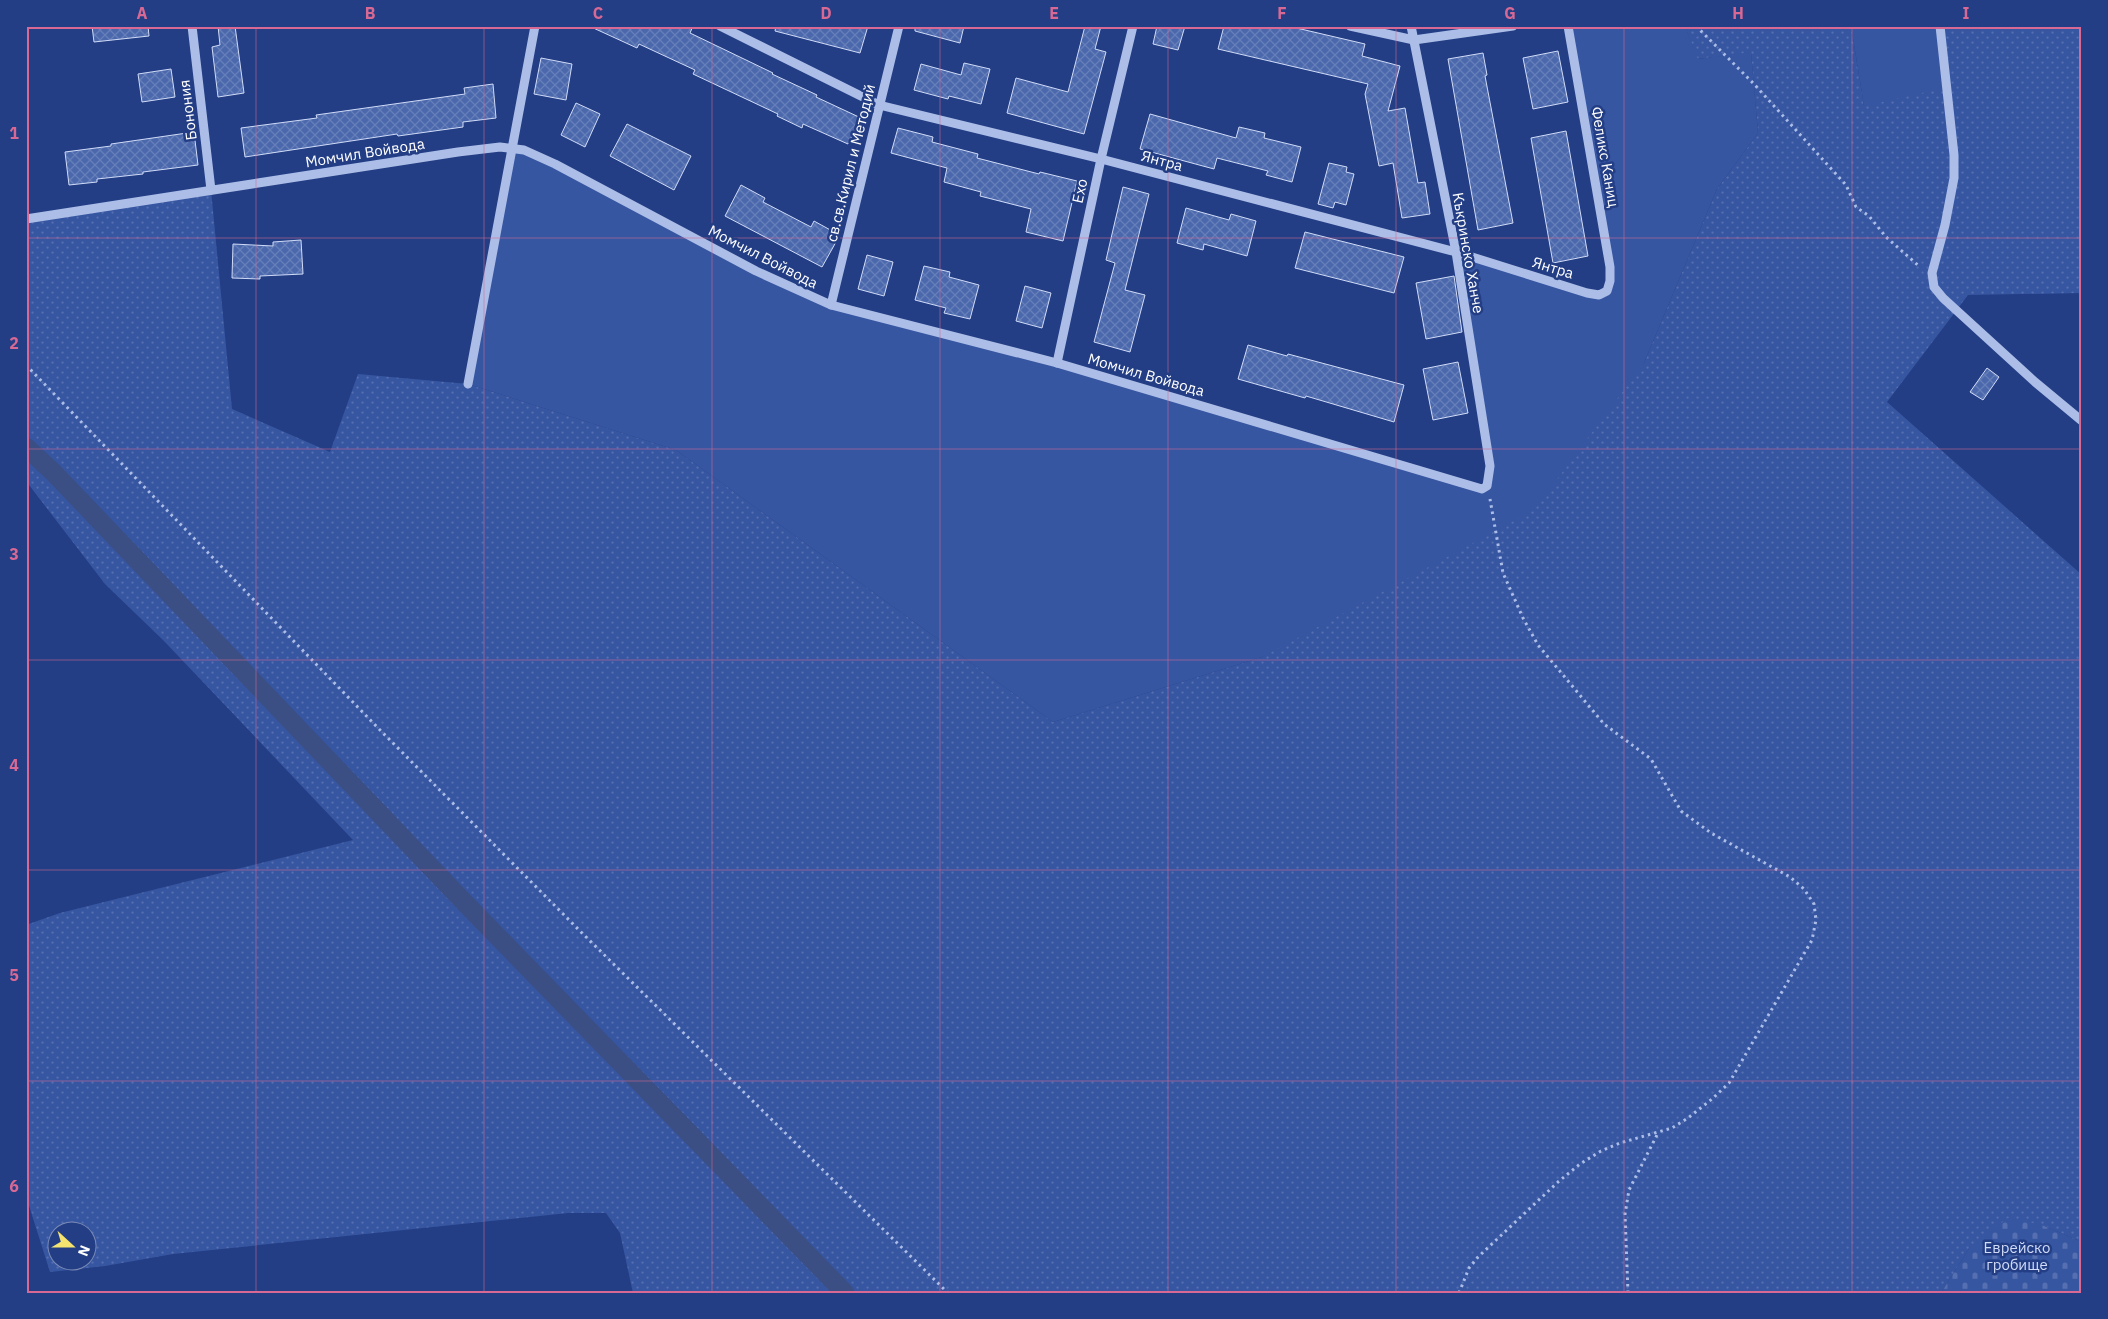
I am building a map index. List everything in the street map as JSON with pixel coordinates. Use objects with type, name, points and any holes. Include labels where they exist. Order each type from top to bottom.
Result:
[{"type":"street","name":"Бонония","points":[[192,26],[211,190]]},
{"type":"street","points":[[468,384],[536,26]]},
{"type":"street","name":"Янтра","points":[[720,26],[880,105],[1101,159],[1456,252],[1587,293],[1599,295],[1607,291]]},
{"type":"street","name":"св.св.Кирил и Методий","points":[[831,306],[899,26]]},
{"type":"street","name":"Ехо","points":[[1057,363],[1101,159],[1133,26]]},
{"type":"street","points":[[1350,26],[1414,40],[1513,26]]},
{"type":"street","name":"Къкринско Ханче","points":[[1411,26],[1456,252],[1490,466],[1487,486]]},
{"type":"street","name":"Феликс Каниц","points":[[1568,26],[1610,267],[1610,281],[1607,291]]},
{"type":"street","points":[[1940,26],[1952,122],[1954,170],[1945,225],[1932,273],[1934,287],[1943,298],[2035,382],[2082,421]]},
{"type":"street","name":"Момчил Войвода","points":[[26,219],[458,152],[514,147],[555,164],[756,271],[831,306],[1057,363],[1473,488],[1482,489],[1487,486]]},
{"type":"path","points":[[1696,26],[1741,71],[1846,185],[1856,208],[1869,216],[1886,237],[1933,280]]},
{"type":"path","points":[[26,365],[499,850],[948,1293]]},
{"type":"path","points":[[1459,1293],[1469,1268],[1478,1257],[1558,1182],[1601,1151],[1636,1137],[1672,1128],[1688,1118],[1729,1083],[1812,940],[1816,920],[1814,904],[1804,889],[1790,877],[1711,833],[1681,812],[1651,759],[1604,724],[1564,678],[1538,644],[1523,618],[1503,572],[1487,486]]},
{"type":"path","points":[[1628,1293],[1625,1214],[1629,1190],[1658,1133]]},
{"type":"green space","points":[[1568,26],[1685,26],[1698,59],[1751,52],[1758,133],[1717,189],[1644,363],[1534,510],[1262,657],[1053,722],[676,450],[468,384],[513,147],[794,290],[1057,363],[1482,489],[1489,478],[1456,252],[1599,295],[1610,281]]},
{"type":"green space","points":[[1685,26],[1851,26],[1864,106],[1940,26],[2082,26],[2082,293],[1968,295],[1887,402],[2082,575],[2082,1242],[2042,1225],[1970,1247],[1941,1293],[633,1293],[620,1233],[606,1213],[568,1213],[173,1254],[98,1267],[98,1222],[48,1222],[48,1266],[26,1196],[26,925],[60,913],[353,840],[164,641],[105,584],[26,481],[26,219],[211,190],[232,409],[330,452],[358,374],[468,384],[676,450],[1053,722],[1262,657],[1644,363],[1717,189],[1758,133],[1751,53],[1697,59]]},
{"type":"green space","points":[[1851,26],[1940,26],[1948,87],[1864,106]]},
{"type":"green space","name":"Еврейско гробище","points":[[2008,1218],[2042,1225],[2082,1242],[2082,1293],[1941,1293],[1970,1247]]},
{"type":"building","points":[[92,26],[148,26],[149,36],[94,42]]},
{"type":"building","points":[[218,26],[235,26],[244,93],[218,97],[212,47],[220,45]]},
{"type":"building","points":[[589,26],[693,26],[690,33],[861,118],[848,144],[803,124],[802,128],[777,116],[778,114],[693,74],[695,70],[639,44],[637,48]]},
{"type":"building","points":[[776,26],[868,26],[860,53],[775,31]]},
{"type":"building","points":[[915,26],[964,26],[960,43],[915,31]]},
{"type":"building","points":[[1085,26],[1101,26],[1095,49],[1106,52],[1084,134],[1007,113],[1016,78],[1068,92]]},
{"type":"building","points":[[1157,26],[1185,26],[1178,50],[1153,44]]},
{"type":"building","points":[[1224,26],[1288,26],[1365,44],[1362,56],[1400,66],[1388,111],[1405,108],[1418,183],[1425,182],[1430,214],[1402,218],[1393,163],[1379,166],[1365,94],[1368,84],[1218,49]]},
{"type":"building","points":[[1558,51],[1568,102],[1533,109],[1523,58]]},
{"type":"building","points":[[1483,53],[1487,75],[1485,76],[1513,223],[1478,230],[1448,59]]},
{"type":"building","points":[[541,58],[572,64],[566,100],[534,94]]},
{"type":"building","points":[[964,63],[990,69],[981,104],[949,96],[948,99],[914,90],[921,64],[961,75]]},
{"type":"building","points":[[171,69],[175,97],[142,102],[138,74]]},
{"type":"building","points":[[493,84],[496,118],[463,122],[463,127],[398,136],[397,134],[245,157],[241,128],[317,118],[316,115],[465,94],[464,88]]},
{"type":"building","points":[[576,103],[600,114],[585,147],[561,135]]},
{"type":"building","points":[[1150,114],[1236,138],[1239,127],[1265,133],[1264,138],[1301,147],[1292,182],[1266,175],[1268,171],[1217,158],[1214,169],[1140,149]]},
{"type":"building","points":[[627,124],[691,156],[674,190],[610,156]]},
{"type":"building","points":[[898,128],[933,137],[932,142],[978,154],[977,158],[1039,174],[1040,172],[1077,181],[1063,241],[1026,232],[1031,209],[980,196],[981,192],[944,182],[947,168],[891,153]]},
{"type":"building","points":[[1566,131],[1588,256],[1553,263],[1531,138]]},
{"type":"building","points":[[194,132],[198,165],[97,179],[97,182],[69,185],[65,152]]},
{"type":"building","points":[[1329,163],[1347,167],[1346,172],[1354,174],[1346,205],[1335,202],[1333,208],[1318,204]]},
{"type":"building","points":[[741,185],[765,198],[763,202],[811,227],[814,221],[834,232],[830,239],[836,242],[822,267],[725,216]]},
{"type":"building","points":[[1123,187],[1149,194],[1125,290],[1145,295],[1130,352],[1094,342],[1115,263],[1106,260]]},
{"type":"building","points":[[1186,208],[1229,220],[1231,214],[1256,221],[1247,256],[1204,244],[1203,250],[1177,243]]},
{"type":"building","points":[[1305,232],[1404,257],[1394,293],[1295,268]]},
{"type":"building","points":[[301,240],[303,274],[260,276],[260,279],[232,278],[233,244],[273,246],[273,242]]},
{"type":"building","points":[[867,255],[893,262],[884,296],[858,289]]},
{"type":"building","points":[[924,266],[950,272],[949,277],[979,285],[970,319],[944,313],[946,308],[915,300]]},
{"type":"building","points":[[1454,276],[1462,332],[1426,339],[1416,283]]},
{"type":"building","points":[[1025,286],[1051,293],[1042,328],[1016,321]]},
{"type":"building","points":[[1248,345],[1404,385],[1394,422],[1306,396],[1305,398],[1238,379]]},
{"type":"building","points":[[1458,362],[1468,413],[1433,420],[1423,369]]},
{"type":"building","points":[[1987,368],[1999,377],[1983,400],[1970,392]]},
{"type":"waterway","points":[[26,447],[54,473],[465,903],[845,1293]]}]
